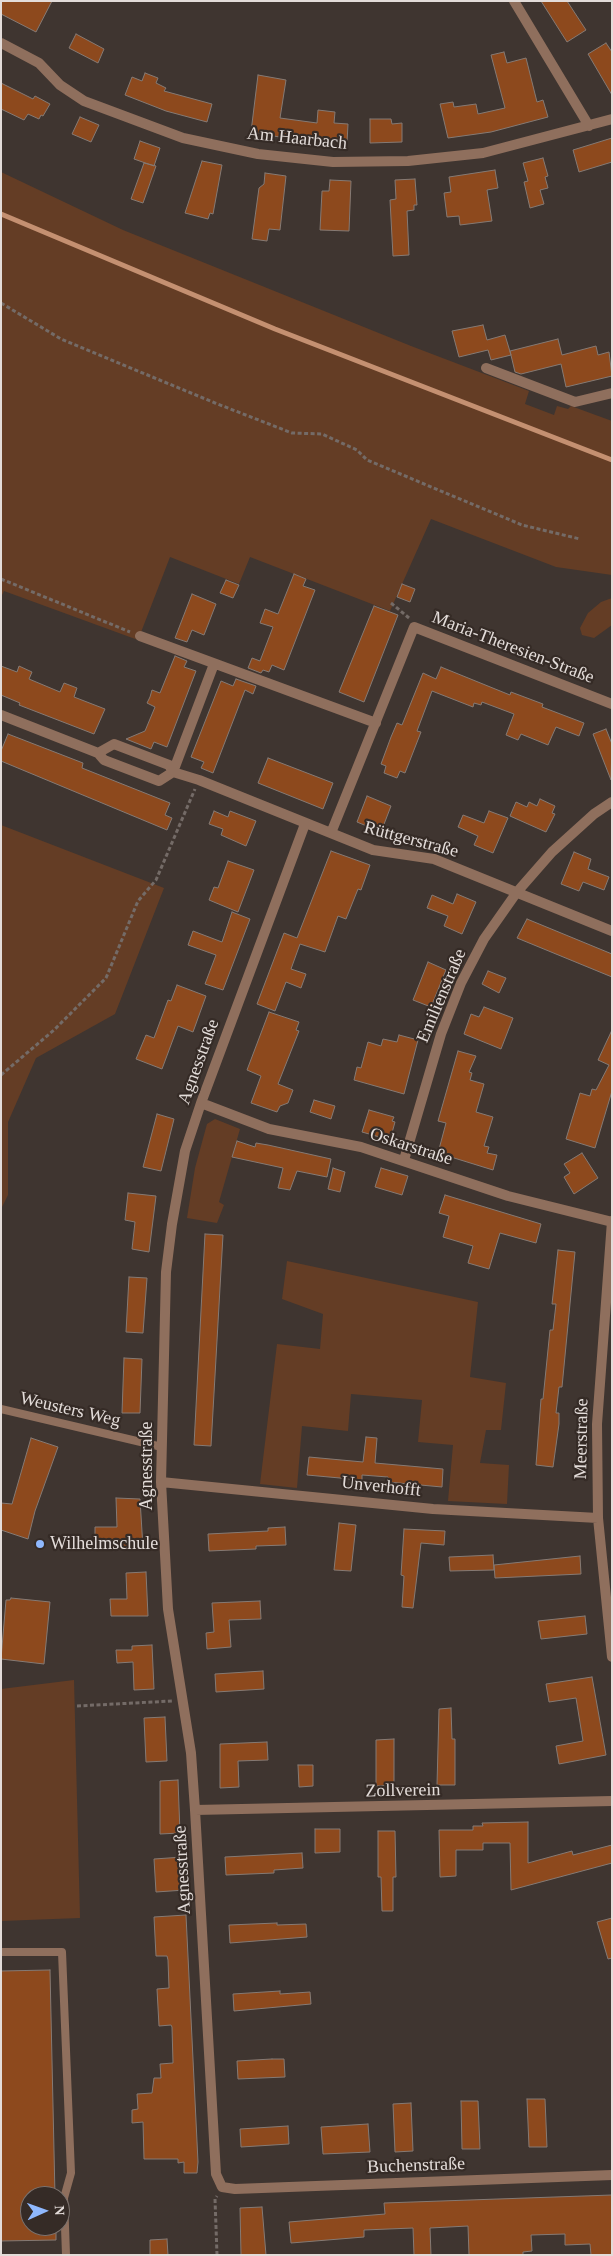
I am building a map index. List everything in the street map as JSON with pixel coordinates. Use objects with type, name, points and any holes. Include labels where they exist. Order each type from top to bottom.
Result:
[{"type":"street","points":[[514,1],[589,126]]},
{"type":"street","name":"Am Haarbach","points":[[1,43],[39,63],[60,85],[84,101],[183,138],[258,154],[333,162],[408,162],[483,153],[612,119]]},
{"type":"street","points":[[486,368],[575,402],[612,393]]},
{"type":"street","name":"Maria-Theresien-Straße","points":[[330,834],[414,627],[612,704]]},
{"type":"street","points":[[140,636],[376,723]]},
{"type":"street","points":[[1,715],[98,753],[104,760],[159,781],[173,772],[214,664]]},
{"type":"street","name":"Rüttgerstraße","points":[[98,753],[114,744],[169,765],[173,772],[199,780],[330,834],[373,850],[434,859],[612,931]]},
{"type":"street","name":"Emilienstraße","points":[[404,1160],[441,1034],[461,983],[484,939],[517,892],[552,852],[594,814],[612,802]]},
{"type":"street","name":"Agnesstraße","points":[[222,2187],[216,2174],[196,1810],[190,1753],[168,1609],[161,1482],[166,1272],[172,1224],[186,1151],[201,1103],[305,824]]},
{"type":"street","name":"Oskarstraße","points":[[201,1103],[269,1129],[361,1147],[508,1196],[612,1222]]},
{"type":"street","name":"Meerstraße","points":[[612,1222],[597,1424],[598,1518],[612,1657]]},
{"type":"street","name":"Unverhofft","points":[[161,1482],[433,1509],[598,1518]]},
{"type":"street","name":"Zollverein","points":[[196,1810],[612,1801]]},
{"type":"street","name":"Buchenstraße","points":[[222,2187],[235,2189],[612,2175]]},
{"type":"lane","name":"Weusters Weg","points":[[1,1409],[162,1447]]},
{"type":"lane","points":[[1,1952],[62,1952],[70,2173],[64,2198],[66,2255]]},
{"type":"path","points":[[1,303],[61,339],[214,403],[292,433],[322,434],[357,450],[367,460],[522,524],[580,539]]},
{"type":"path","points":[[1,579],[140,636]]},
{"type":"path","points":[[391,603],[405,613],[414,627]]},
{"type":"path","points":[[1,1075],[54,1030],[106,978],[138,901],[156,880],[199,780]]},
{"type":"path","points":[[77,1706],[182,1700]]},
{"type":"path","points":[[217,2255],[215,2199],[222,2187]]},
{"type":"shaded area","points":[[1,172],[123,230],[411,346],[529,391],[525,404],[554,415],[557,406],[568,409],[571,406],[612,421],[612,575],[556,567],[431,519],[390,611],[250,557],[239,584],[170,557],[138,640],[4,591],[1,597]]},
{"type":"shaded area","points":[[612,598],[612,625],[594,638],[582,635],[580,628],[588,613],[601,602]]},
{"type":"shaded area","points":[[1,825],[164,888],[115,1014],[36,1058],[8,1122],[8,1195],[1,1209]]},
{"type":"shaded area","points":[[215,1119],[240,1129],[219,1202],[224,1205],[217,1223],[187,1218],[195,1168],[207,1124]]},
{"type":"shaded area","points":[[287,1261],[478,1302],[470,1377],[506,1383],[501,1430],[486,1430],[480,1463],[509,1465],[507,1504],[448,1501],[453,1445],[418,1442],[422,1400],[351,1394],[348,1431],[302,1426],[297,1488],[260,1484],[277,1344],[320,1349],[323,1314],[282,1299]]},
{"type":"shaded area","points":[[74,1680],[80,1918],[1,1921],[1,1689]]},
{"type":"building","points":[[1,1],[52,1],[36,32],[1,14]]},
{"type":"building","points":[[541,1],[567,1],[586,30],[567,42]]},
{"type":"building","points":[[76,34],[104,49],[98,63],[69,48]]},
{"type":"building","points":[[606,43],[612,52],[612,95],[588,54]]},
{"type":"building","points":[[504,52],[507,63],[526,58],[537,102],[543,100],[548,117],[491,132],[448,138],[440,104],[453,102],[454,107],[476,104],[478,114],[505,108],[491,55]]},
{"type":"building","points":[[145,73],[158,78],[156,83],[166,88],[164,91],[212,104],[207,122],[166,111],[125,95],[132,77],[142,81]]},
{"type":"building","points":[[258,75],[286,80],[280,118],[317,123],[318,110],[335,112],[334,123],[348,124],[347,143],[291,139],[251,132]]},
{"type":"building","points":[[1,83],[33,99],[35,96],[50,104],[43,116],[41,115],[39,119],[28,114],[24,120],[1,109]]},
{"type":"building","points":[[80,117],[99,125],[91,142],[72,134]]},
{"type":"building","points":[[370,119],[391,119],[392,124],[402,123],[402,142],[370,143]]},
{"type":"building","points":[[612,138],[612,162],[579,172],[573,150]]},
{"type":"building","points":[[140,141],[160,148],[154,166],[134,159]]},
{"type":"building","points":[[543,158],[548,176],[545,177],[548,188],[540,190],[544,204],[530,208],[524,182],[528,181],[523,163]]},
{"type":"building","points":[[202,161],[222,165],[213,214],[210,213],[208,219],[185,213]]},
{"type":"building","points":[[144,163],[156,166],[143,203],[131,199]]},
{"type":"building","points":[[495,170],[498,188],[487,190],[492,221],[460,225],[459,216],[447,217],[444,193],[451,192],[449,177]]},
{"type":"building","points":[[265,173],[286,176],[280,230],[269,229],[267,241],[252,239],[259,188],[264,184]]},
{"type":"building","points":[[415,179],[417,205],[414,205],[414,210],[407,211],[409,255],[393,256],[390,200],[396,199],[395,180]]},
{"type":"building","points":[[330,180],[351,181],[349,231],[320,230],[322,191],[329,191]]},
{"type":"building","points":[[483,325],[487,340],[505,335],[511,355],[491,360],[488,350],[459,357],[452,331]]},
{"type":"building","points":[[558,339],[562,355],[596,346],[598,355],[609,352],[612,376],[566,387],[561,364],[521,374],[515,372],[510,351]]},
{"type":"building","points":[[294,574],[306,579],[303,586],[315,590],[284,670],[272,665],[269,672],[263,670],[261,673],[248,668],[252,658],[260,661],[273,627],[260,623],[265,609],[278,614]]},
{"type":"building","points":[[226,580],[239,585],[233,598],[220,593]]},
{"type":"building","points":[[402,584],[415,589],[410,602],[397,597]]},
{"type":"building","points":[[192,594],[216,604],[204,635],[192,630],[187,642],[175,638]]},
{"type":"building","points":[[374,606],[398,615],[364,702],[339,692]]},
{"type":"building","points":[[175,656],[187,661],[184,667],[196,671],[167,747],[154,742],[151,749],[126,739],[145,731],[155,707],[147,703],[152,690],[160,693]]},
{"type":"building","points":[[1,666],[17,672],[19,666],[32,672],[29,679],[60,692],[64,683],[77,688],[74,697],[105,709],[94,734],[19,705],[20,703],[1,695]]},
{"type":"building","points":[[441,667],[510,695],[511,692],[543,704],[542,707],[584,723],[579,736],[556,727],[548,745],[521,734],[518,740],[506,735],[514,714],[482,702],[481,705],[474,703],[473,707],[432,691],[417,731],[421,732],[405,773],[400,771],[397,778],[384,773],[386,766],[381,764],[391,737],[397,723],[402,725],[423,673],[436,679]]},
{"type":"building","points":[[236,679],[256,686],[253,694],[245,690],[213,773],[201,768],[204,762],[191,757],[221,681],[233,686]]},
{"type":"building","points":[[606,729],[612,744],[611,780],[593,734]]},
{"type":"building","points":[[8,734],[83,763],[82,768],[170,803],[165,815],[172,818],[167,830],[1,761],[1,751]]},
{"type":"building","points":[[268,758],[333,783],[323,809],[258,783]]},
{"type":"building","points":[[367,796],[391,806],[381,832],[357,822]]},
{"type":"building","points":[[540,799],[555,806],[552,813],[555,814],[546,832],[510,816],[516,802],[527,807],[529,802],[537,806]]},
{"type":"building","points":[[214,811],[228,817],[230,811],[256,821],[246,846],[221,835],[223,829],[209,824]]},
{"type":"building","points":[[489,811],[508,818],[493,853],[474,845],[478,836],[458,827],[463,815],[484,823]]},
{"type":"building","points":[[331,851],[370,865],[361,890],[358,889],[346,919],[338,916],[325,952],[300,944],[291,969],[306,974],[301,988],[286,982],[275,1011],[257,1004],[284,933],[297,938]]},
{"type":"building","points":[[574,852],[591,859],[588,869],[609,877],[604,890],[583,882],[579,891],[561,884]]},
{"type":"building","points":[[228,861],[254,870],[238,912],[209,900],[214,887],[218,888]]},
{"type":"building","points":[[457,894],[476,902],[462,934],[444,926],[448,916],[427,908],[432,895],[453,904]]},
{"type":"building","points":[[232,912],[250,919],[223,990],[205,984],[216,955],[188,945],[193,931],[222,942]]},
{"type":"building","points":[[527,919],[612,954],[612,977],[517,938]]},
{"type":"building","points":[[428,962],[446,970],[431,1007],[413,1000]]},
{"type":"building","points":[[488,971],[506,978],[499,993],[482,984]]},
{"type":"building","points":[[177,985],[206,996],[193,1032],[178,1026],[162,1069],[136,1059],[146,1035],[154,1038],[168,1000],[171,1001]]},
{"type":"building","points":[[484,1007],[513,1018],[501,1049],[464,1034],[471,1014],[479,1017]]},
{"type":"building","points":[[269,1012],[299,1022],[296,1030],[299,1031],[278,1084],[293,1090],[288,1103],[280,1106],[277,1112],[251,1103],[261,1076],[247,1070]]},
{"type":"building","points":[[612,1030],[612,1091],[595,1148],[566,1139],[580,1093],[590,1096],[592,1089],[596,1090],[609,1065],[598,1060]]},
{"type":"building","points":[[399,1035],[418,1040],[404,1094],[354,1080],[357,1067],[361,1068],[368,1042],[381,1046],[383,1039],[397,1042]]},
{"type":"building","points":[[458,1051],[476,1056],[469,1072],[472,1073],[470,1080],[484,1084],[476,1112],[493,1117],[484,1146],[489,1147],[487,1153],[497,1155],[493,1170],[438,1153],[446,1123],[438,1121]]},
{"type":"building","points":[[314,1100],[335,1106],[331,1119],[310,1112]]},
{"type":"building","points":[[369,1110],[394,1117],[392,1121],[395,1122],[390,1140],[362,1132]]},
{"type":"building","points":[[157,1114],[174,1119],[161,1171],[143,1167]]},
{"type":"building","points":[[237,1141],[255,1147],[256,1143],[331,1159],[327,1177],[297,1171],[290,1190],[278,1188],[283,1168],[232,1157]]},
{"type":"building","points":[[582,1153],[598,1178],[574,1194],[564,1177],[570,1173],[564,1164]]},
{"type":"building","points":[[333,1168],[345,1172],[340,1192],[328,1189]]},
{"type":"building","points":[[381,1168],[408,1176],[402,1195],[375,1187]]},
{"type":"building","points":[[128,1193],[156,1196],[149,1252],[132,1249],[135,1222],[125,1220]]},
{"type":"building","points":[[445,1195],[541,1224],[536,1243],[500,1233],[489,1269],[468,1263],[473,1246],[443,1237],[449,1216],[439,1213]]},
{"type":"building","points":[[205,1234],[223,1235],[211,1446],[194,1445]]},
{"type":"building","points":[[558,1250],[575,1252],[562,1387],[559,1387],[556,1413],[559,1413],[559,1424],[553,1467],[536,1465],[541,1399],[543,1399],[550,1330],[553,1330],[556,1304],[552,1304]]},
{"type":"building","points":[[129,1277],[147,1278],[143,1333],[126,1332]]},
{"type":"building","points":[[124,1358],[142,1359],[140,1413],[122,1413]]},
{"type":"building","points":[[366,1437],[377,1438],[375,1463],[443,1469],[442,1487],[388,1482],[388,1477],[362,1475],[362,1480],[307,1475],[309,1457],[363,1462]]},
{"type":"building","points":[[31,1438],[58,1447],[35,1511],[28,1539],[1,1530],[1,1503],[12,1504]]},
{"type":"building","points":[[116,1498],[140,1499],[143,1548],[119,1549],[119,1542],[95,1543],[95,1527],[117,1527]]},
{"type":"building","points":[[339,1523],[356,1525],[351,1571],[334,1570]]},
{"type":"building","points":[[285,1527],[286,1545],[256,1546],[256,1549],[209,1551],[208,1534],[268,1531],[268,1528]]},
{"type":"building","points":[[404,1529],[445,1531],[444,1545],[421,1543],[413,1608],[402,1607],[404,1576],[401,1575]]},
{"type":"building","points":[[493,1555],[494,1570],[450,1571],[449,1557]]},
{"type":"building","points":[[580,1556],[581,1574],[495,1578],[494,1565]]},
{"type":"building","points":[[146,1572],[148,1616],[111,1616],[110,1599],[127,1599],[126,1573]]},
{"type":"building","points":[[11,1598],[50,1602],[44,1664],[1,1659],[6,1600]]},
{"type":"building","points":[[260,1601],[261,1619],[229,1620],[231,1647],[207,1649],[206,1633],[214,1632],[212,1603]]},
{"type":"building","points":[[585,1616],[587,1634],[541,1639],[538,1621]]},
{"type":"building","points":[[152,1645],[154,1689],[134,1690],[133,1662],[117,1663],[116,1650],[132,1650],[132,1646]]},
{"type":"building","points":[[263,1671],[264,1689],[216,1692],[215,1674]]},
{"type":"building","points":[[592,1677],[606,1755],[559,1764],[556,1746],[583,1741],[576,1698],[549,1702],[546,1684]]},
{"type":"building","points":[[451,1708],[452,1739],[455,1739],[455,1785],[437,1785],[439,1709]]},
{"type":"building","points":[[165,1717],[167,1761],[146,1762],[144,1718]]},
{"type":"building","points":[[394,1739],[394,1785],[376,1786],[376,1740]]},
{"type":"building","points":[[267,1742],[268,1760],[238,1761],[239,1787],[220,1788],[220,1744]]},
{"type":"building","points":[[298,1765],[313,1765],[313,1786],[299,1787]]},
{"type":"building","points":[[178,1780],[180,1833],[160,1834],[160,1781]]},
{"type":"building","points":[[528,1822],[528,1863],[572,1851],[573,1855],[612,1845],[612,1863],[511,1890],[510,1843],[483,1843],[483,1850],[456,1850],[456,1876],[440,1877],[439,1830],[473,1830],[473,1826],[483,1826],[482,1823]]},
{"type":"building","points":[[315,1829],[340,1829],[340,1852],[315,1853]]},
{"type":"building","points":[[378,1831],[395,1831],[396,1877],[393,1877],[393,1911],[382,1911],[381,1877],[378,1877]]},
{"type":"building","points":[[302,1853],[303,1868],[274,1870],[274,1873],[226,1875],[225,1857]]},
{"type":"building","points":[[183,1857],[185,1890],[156,1892],[154,1859]]},
{"type":"building","points":[[186,1915],[197,2173],[184,2173],[184,2162],[178,2163],[178,2159],[144,2159],[143,2122],[132,2123],[132,2110],[138,2109],[137,2094],[152,2093],[154,2078],[161,2078],[160,2064],[173,2063],[172,2027],[171,2025],[159,2026],[157,1989],[169,1988],[168,1960],[167,1956],[156,1956],[154,1917]]},
{"type":"building","points":[[612,1918],[612,1958],[608,1959],[597,1922]]},
{"type":"building","points":[[277,1923],[277,1925],[306,1924],[307,1937],[230,1943],[229,1925]]},
{"type":"building","points":[[50,1970],[55,2186],[20,2186],[20,2236],[56,2236],[56,2240],[1,2241],[1,1971]]},
{"type":"building","points":[[280,1991],[280,1994],[310,1992],[311,2004],[234,2011],[233,1994]]},
{"type":"building","points":[[284,2059],[285,2077],[238,2079],[237,2061]]},
{"type":"building","points":[[527,2099],[545,2099],[547,2147],[529,2147]]},
{"type":"building","points":[[461,2101],[478,2101],[480,2149],[462,2149]]},
{"type":"building","points":[[411,2103],[413,2151],[395,2152],[393,2104]]},
{"type":"building","points":[[368,2124],[370,2152],[323,2154],[321,2127]]},
{"type":"building","points":[[288,2126],[289,2144],[241,2147],[240,2129]]},
{"type":"building","points":[[612,2195],[612,2255],[591,2255],[590,2244],[565,2245],[565,2234],[531,2235],[532,2251],[523,2252],[523,2255],[469,2255],[468,2226],[430,2228],[431,2255],[414,2255],[413,2228],[364,2230],[364,2237],[291,2243],[289,2222],[385,2214],[384,2203]]},
{"type":"building","points":[[262,2207],[266,2255],[241,2255],[240,2208]]},
{"type":"building","points":[[167,2239],[168,2255],[150,2255],[150,2240]]},
{"type":"waterway","points":[[1,214],[275,329],[612,460]]},
{"type":"place","name":"Wilhelmschule","points":[[40,1544]]}]
